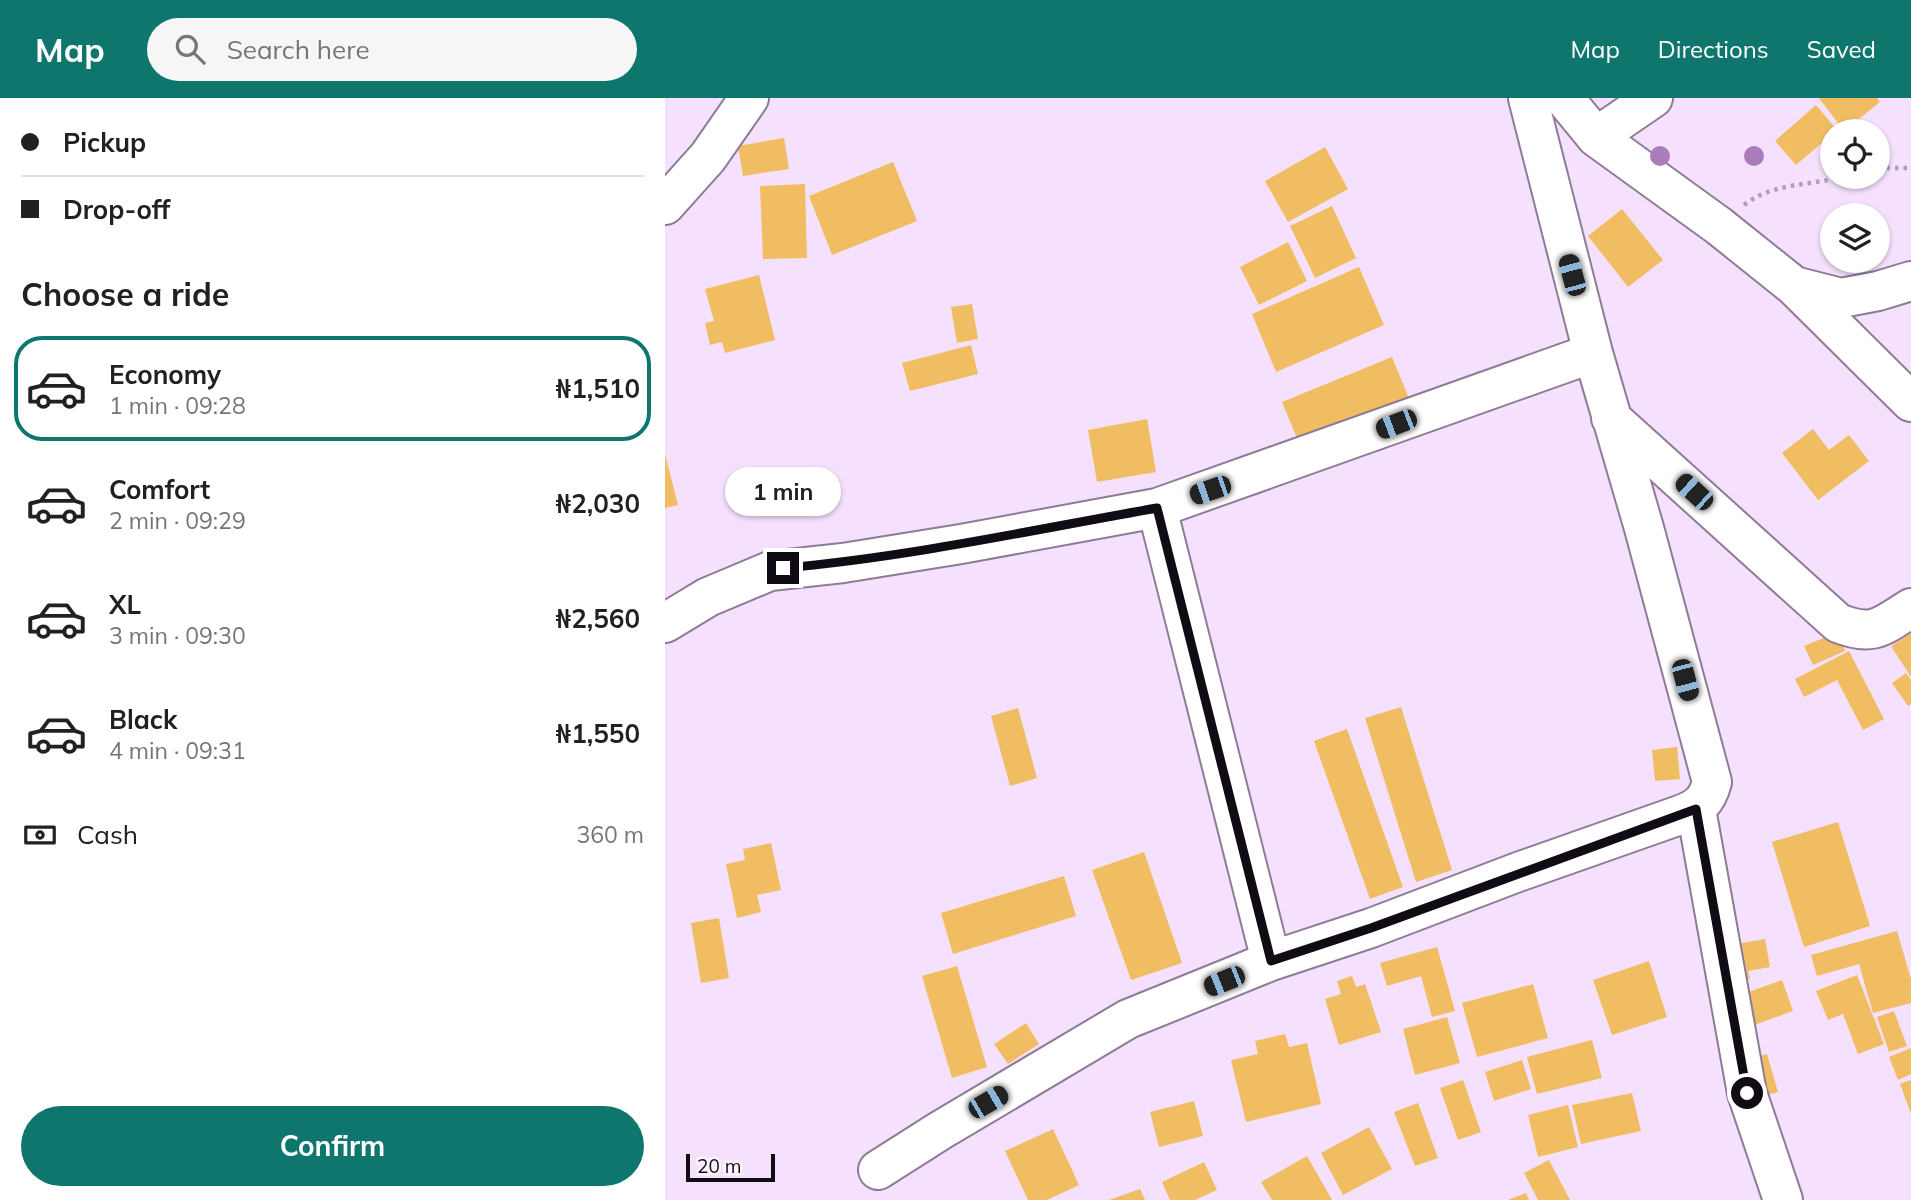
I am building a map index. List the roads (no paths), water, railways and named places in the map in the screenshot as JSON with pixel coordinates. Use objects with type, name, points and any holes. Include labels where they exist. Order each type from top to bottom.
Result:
[{"type":"street","points":[[665,205],[708,157],[749,98]]},
{"type":"street","points":[[878,1170],[1128,1019],[1271,961],[1371,928],[1696,809],[1708,798],[1712,782],[1644,528],[1593,353],[1528,98]]},
{"type":"street","points":[[1564,98],[1596,137],[1719,226],[1794,286],[1911,402]]},
{"type":"street","points":[[1596,137],[1653,98]]},
{"type":"street","points":[[1794,286],[1842,298],[1911,281]]},
{"type":"street","points":[[665,623],[709,597],[770,570],[843,563],[1157,508],[1593,353]]},
{"type":"street","points":[[1611,418],[1838,623],[1858,631],[1879,628],[1911,608]]},
{"type":"street","points":[[1157,508],[1271,961]]},
{"type":"street","points":[[1696,809],[1747,1093],[1783,1200]]}]
